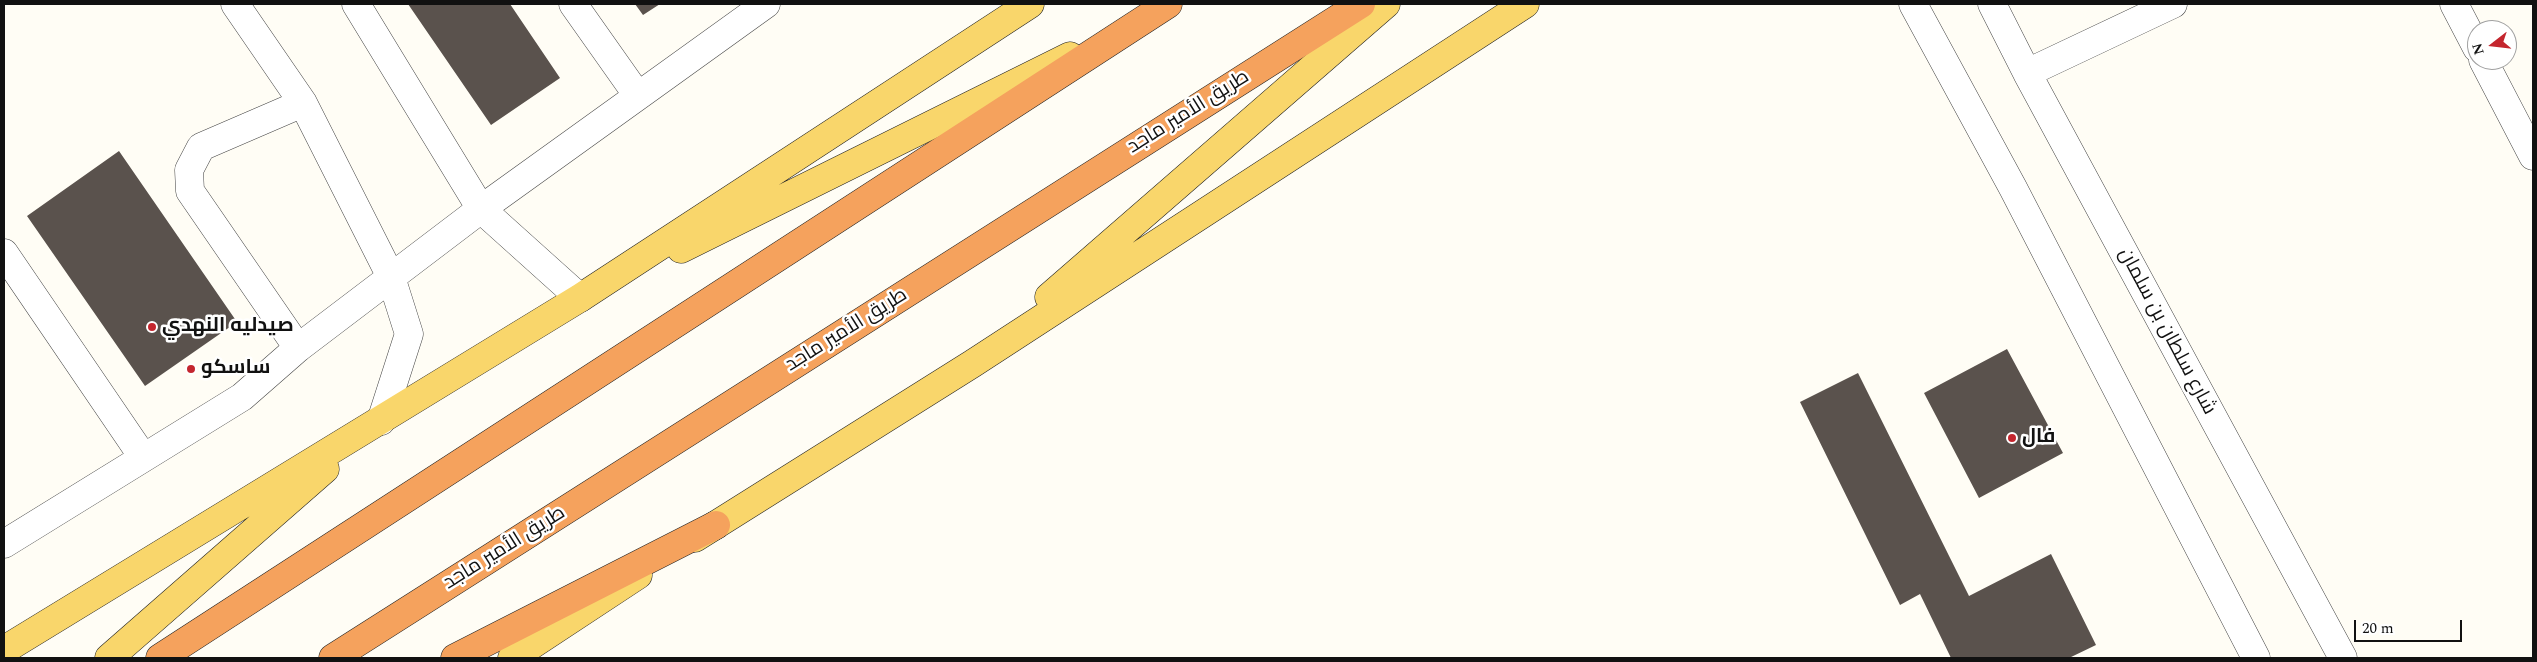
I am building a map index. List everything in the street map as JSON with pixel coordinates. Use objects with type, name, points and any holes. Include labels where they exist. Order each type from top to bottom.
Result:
[{"type":"highway","points":[[160,658],[1168,4]]},
{"type":"highway","name":"طريق الأمير ماجد","points":[[333,658],[1361,4]]},
{"type":"highway","points":[[455,658],[716,525]]},
{"type":"main road","points":[[4,650],[580,298],[1030,4]]},
{"type":"main road","points":[[972,364],[1386,4]]},
{"type":"main road","points":[[512,658],[716,525],[972,364],[1524,4]]},
{"type":"main road","points":[[580,298],[780,201],[1138,22]]},
{"type":"main road","points":[[109,658],[381,421]]},
{"type":"street","points":[[235,4],[302,103],[391,277],[409,334],[381,421]]},
{"type":"street","points":[[356,4],[482,209],[580,298]]},
{"type":"street","points":[[573,4],[638,96]]},
{"type":"street","points":[[4,544],[242,397],[298,348],[391,277],[766,4]]},
{"type":"street","points":[[1913,4],[2012,188],[2256,658]]},
{"type":"street","name":"شارع سلطان بن سلمان","points":[[1992,4],[2026,73],[2343,658]]},
{"type":"street","points":[[2026,73],[2173,4]]},
{"type":"street","points":[[2454,4],[2467,29]]},
{"type":"street","points":[[2488,70],[2533,156]]},
{"type":"street","points":[[298,348],[190,191],[189,170],[201,147],[302,103]]},
{"type":"street","points":[[4,253],[143,457]]},
{"type":"building","points":[[408,4],[510,4],[560,78],[491,125]]},
{"type":"building","points":[[635,4],[660,4],[643,15]]},
{"type":"building","points":[[119,151],[237,322],[145,386],[27,216]]},
{"type":"building","points":[[2007,349],[2063,453],[1979,498],[1924,393]]},
{"type":"building","points":[[1858,373],[1969,596],[2051,554],[2096,645],[2069,658],[1951,658],[1920,594],[1900,605],[1800,402]]},
{"type":"place","name":"صيدليه النهدي","points":[[152,327]]},
{"type":"place","name":"ساسكو","points":[[191,369]]},
{"type":"place","name":"فال","points":[[2012,438]]}]
